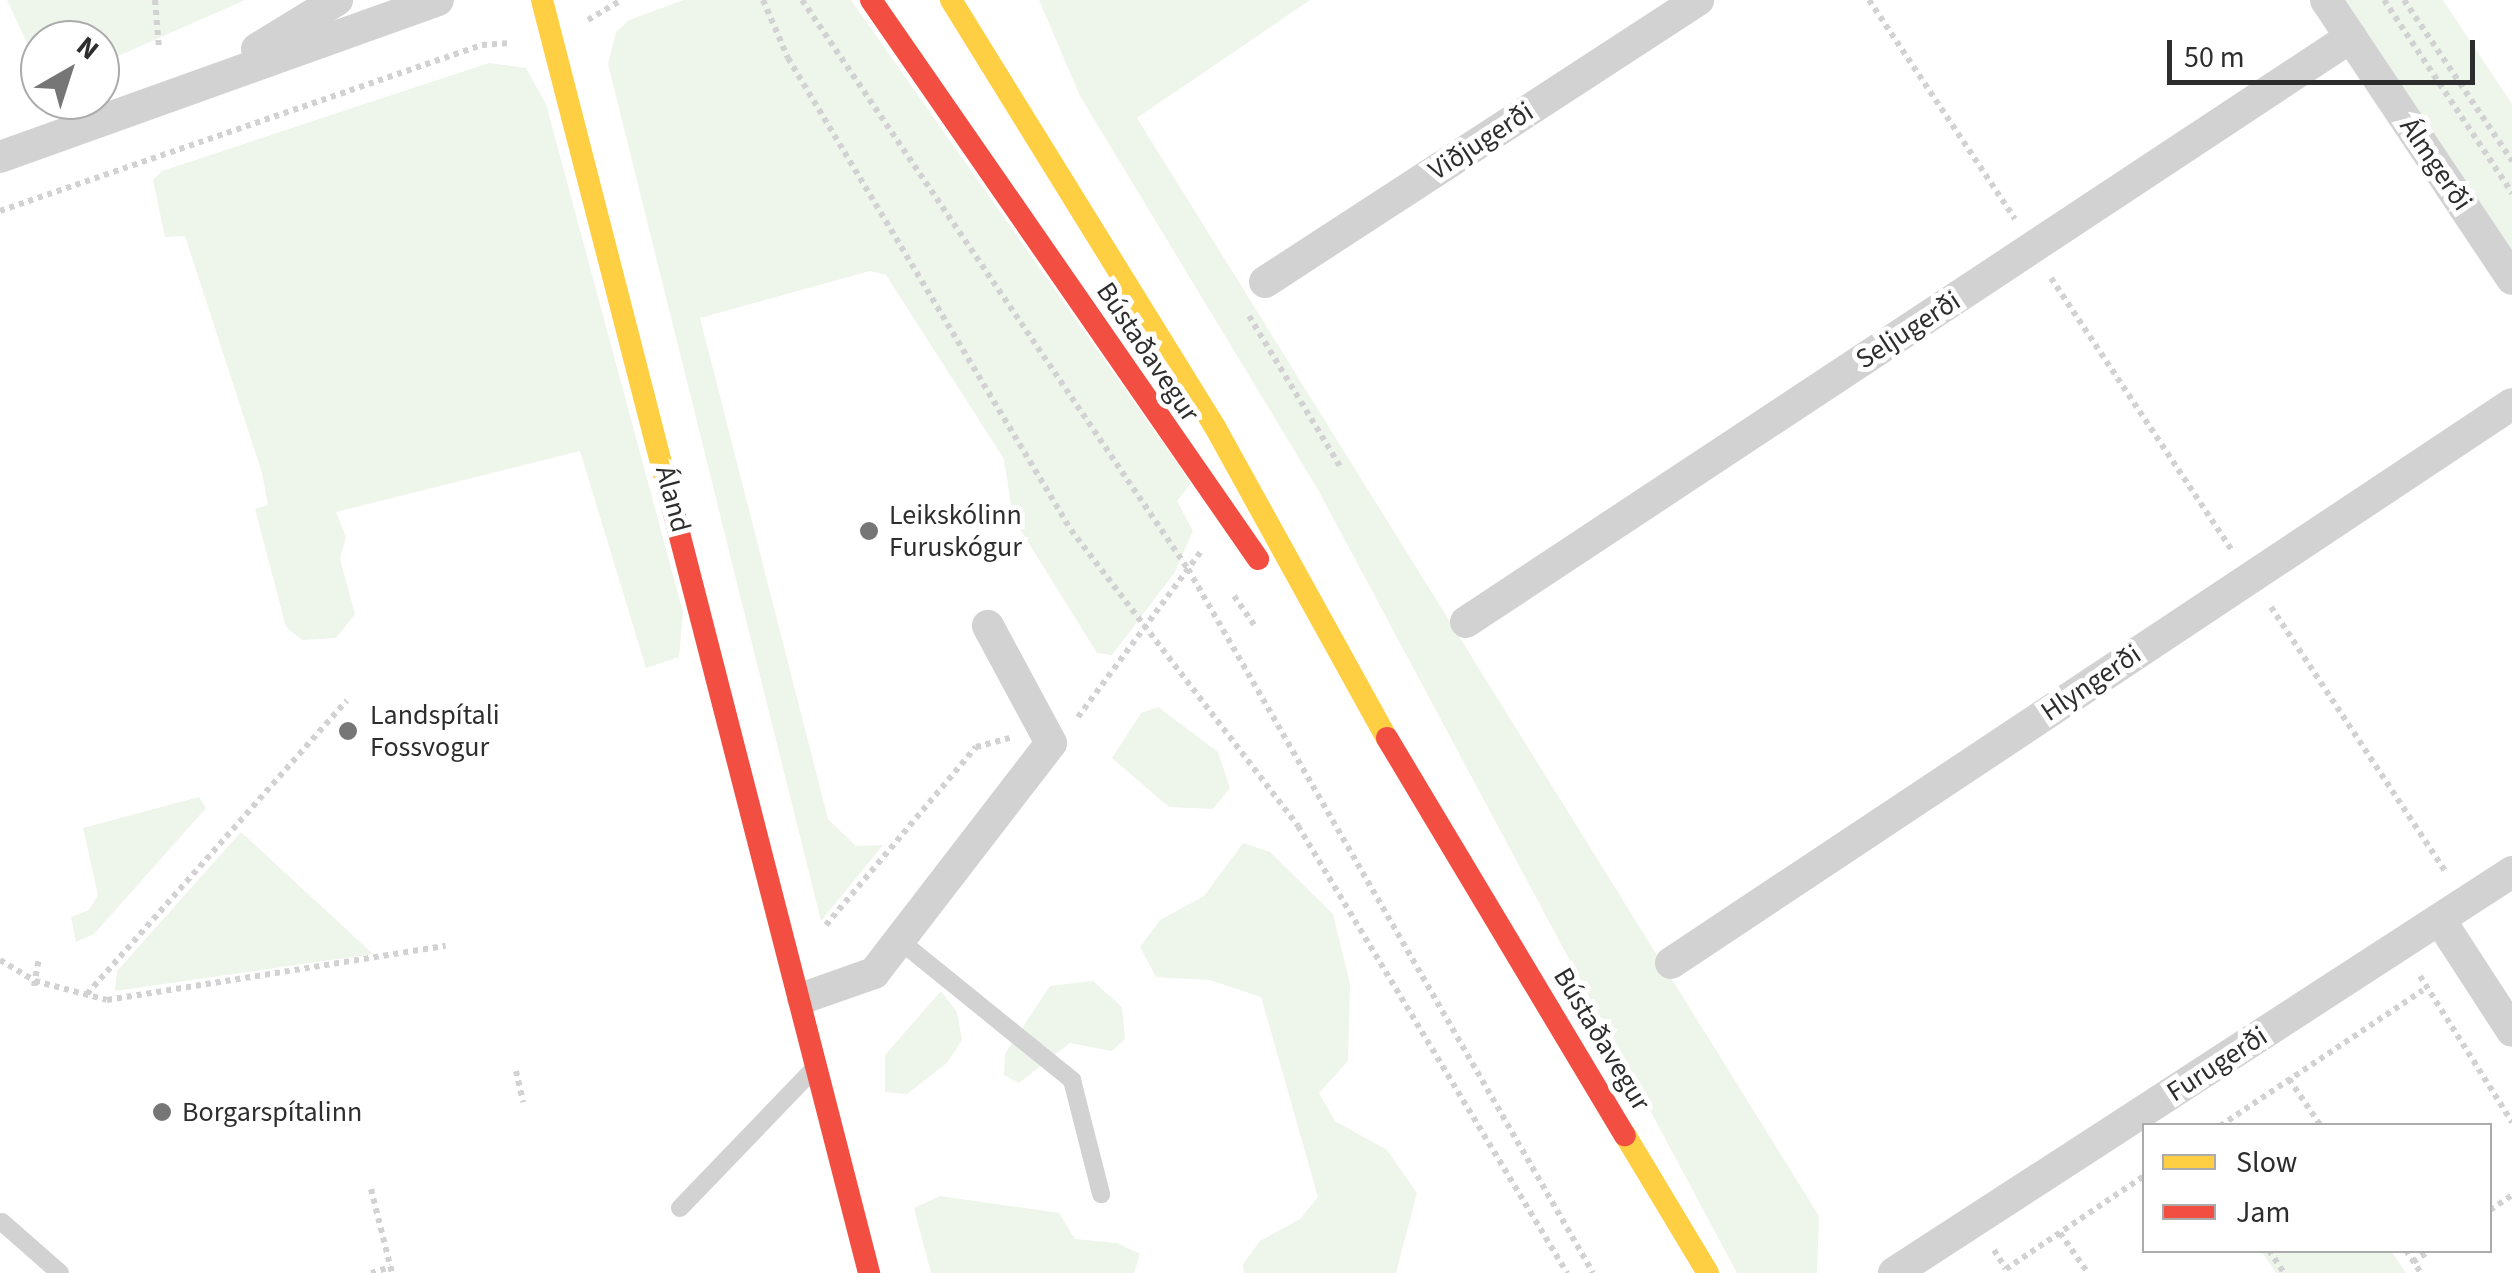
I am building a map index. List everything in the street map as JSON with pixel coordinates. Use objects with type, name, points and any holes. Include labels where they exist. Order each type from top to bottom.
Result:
[{"type":"main road","name":"Áland","points":[[542,0],[803,998],[869,1273]]},
{"type":"main road","name":"Bústaðavegur","points":[[871,0],[1383,732]]},
{"type":"main road","name":"Bústaðavegur","points":[[951,0],[1215,427],[1383,732],[1708,1273]]},
{"type":"main road","points":[[1001,34],[1024,118]]},
{"type":"street","points":[[207,81],[337,0]]},
{"type":"street","points":[[0,157],[438,0]]},
{"type":"street","name":"Viðjugerði","points":[[1265,282],[1698,0]]},
{"type":"street","name":"Álmgerði","points":[[2326,0],[2512,279]]},
{"type":"street","name":"Seljugerði","points":[[1466,622],[2351,37]]},
{"type":"street","name":"Hlyngerði","points":[[1671,963],[2512,404]]},
{"type":"street","points":[[803,998],[874,973],[1050,743],[988,626]]},
{"type":"street","name":"Furugerði","points":[[1894,1273],[2454,923],[2512,872]]},
{"type":"street","points":[[2454,923],[2512,1031]]},
{"type":"lane","points":[[899,940],[1072,1080],[1102,1194]]},
{"type":"lane","points":[[680,1208],[819,1063]]},
{"type":"lane","points":[[2,1222],[60,1273]]},
{"type":"path","points":[[155,0],[159,48]]},
{"type":"path","points":[[574,25],[621,0]]},
{"type":"path","points":[[763,0],[788,58],[1071,530],[1142,631],[1298,826],[1567,1273]]},
{"type":"path","points":[[802,0],[1188,569],[1593,1273]]},
{"type":"path","points":[[1868,0],[2023,230]]},
{"type":"path","points":[[2384,0],[2512,192]]},
{"type":"path","points":[[2404,0],[2512,161]]},
{"type":"path","points":[[0,211],[482,45],[527,41]]},
{"type":"path","points":[[2433,74],[2448,65]]},
{"type":"path","points":[[2044,268],[2238,560]]},
{"type":"path","points":[[1265,282],[1238,299],[1341,468]]},
{"type":"path","points":[[1142,631],[1209,539]]},
{"type":"path","points":[[2262,594],[2454,923],[2419,972],[2423,990],[2512,1122]]},
{"type":"path","points":[[87,994],[347,700]]},
{"type":"path","points":[[0,960],[35,984],[124,999],[446,946]]},
{"type":"path","points":[[35,984],[39,958]]},
{"type":"path","points":[[2224,1123],[2423,990]]},
{"type":"path","points":[[516,1071],[523,1102]]},
{"type":"path","points":[[2289,1079],[2319,1123]]},
{"type":"path","points":[[1974,1221],[2006,1269],[2142,1177]]},
{"type":"path","points":[[371,1188],[391,1270],[371,1273]]},
{"type":"path","points":[[2060,1232],[2088,1273]]},
{"type":"path","points":[[2408,1253],[2421,1273]]},
{"type":"path","points":[[2414,1262],[2426,1253]]},
{"type":"shaded area","points":[[7,0],[245,0],[120,55],[120,20],[20,20],[20,28]]},
{"type":"shaded area","points":[[684,0],[851,0],[1191,483],[1177,501],[1193,531],[1175,572],[1112,655],[1097,653],[1013,518],[1004,459],[886,275],[870,271],[700,318],[828,819],[856,846],[883,845],[821,921],[608,64],[616,32],[629,20]]},
{"type":"shaded area","points":[[1039,0],[1310,0],[1137,118],[1819,1216],[1817,1273],[1737,1273],[1317,488],[1080,96]]},
{"type":"shaded area","points":[[2344,0],[2443,0],[2512,104],[2512,254]]},
{"type":"shaded area","points":[[489,63],[526,68],[546,104],[683,612],[679,657],[646,668],[580,451],[336,512],[346,537],[340,559],[355,614],[336,638],[302,640],[286,627],[255,509],[268,505],[262,473],[185,236],[165,237],[153,180],[162,171]]},
{"type":"shaded area","points":[[1158,707],[1218,752],[1230,788],[1213,809],[1169,807],[1112,758],[1141,713]]},
{"type":"shaded area","points":[[199,797],[206,808],[94,934],[76,942],[71,917],[89,910],[98,895],[83,828]]},
{"type":"shaded area","points":[[241,832],[373,954],[115,991],[117,971]]},
{"type":"shaded area","points":[[1243,843],[1270,852],[1333,914],[1350,984],[1348,1061],[1319,1093],[1335,1121],[1387,1150],[1417,1193],[1396,1273],[1244,1273],[1243,1264],[1260,1241],[1300,1219],[1318,1197],[1261,997],[1210,980],[1156,977],[1140,947],[1160,920],[1204,896]]},
{"type":"shaded area","points":[[1093,981],[1122,1007],[1125,1039],[1112,1051],[1070,1043],[1019,1083],[1004,1075],[1005,1054],[1050,986]]},
{"type":"shaded area","points":[[941,991],[957,1012],[962,1040],[947,1063],[907,1094],[885,1092],[885,1055]]},
{"type":"shaded area","points":[[940,1196],[1059,1213],[1075,1239],[1117,1243],[1140,1254],[1134,1273],[931,1273],[914,1208]]},
{"type":"shaded area","points":[[2262,1253],[2392,1253],[2406,1273],[2276,1273]]},
{"type":"traffic: slow","points":[[542,0],[667,486]]},
{"type":"traffic: slow","points":[[951,0],[1215,427],[1387,738]]},
{"type":"traffic: slow","points":[[1625,1135],[1708,1273]]},
{"type":"traffic: jam","points":[[871,0],[1258,559]]},
{"type":"traffic: jam","points":[[667,486],[869,1273]]},
{"type":"traffic: jam","points":[[1387,738],[1625,1135]]},
{"type":"place","name":"Leikskólinn Furuskógur","points":[[869,531]]},
{"type":"place","name":"Landspítali Fossvogur","points":[[348,731]]},
{"type":"place","name":"Borgarspítalinn","points":[[162,1112]]}]
